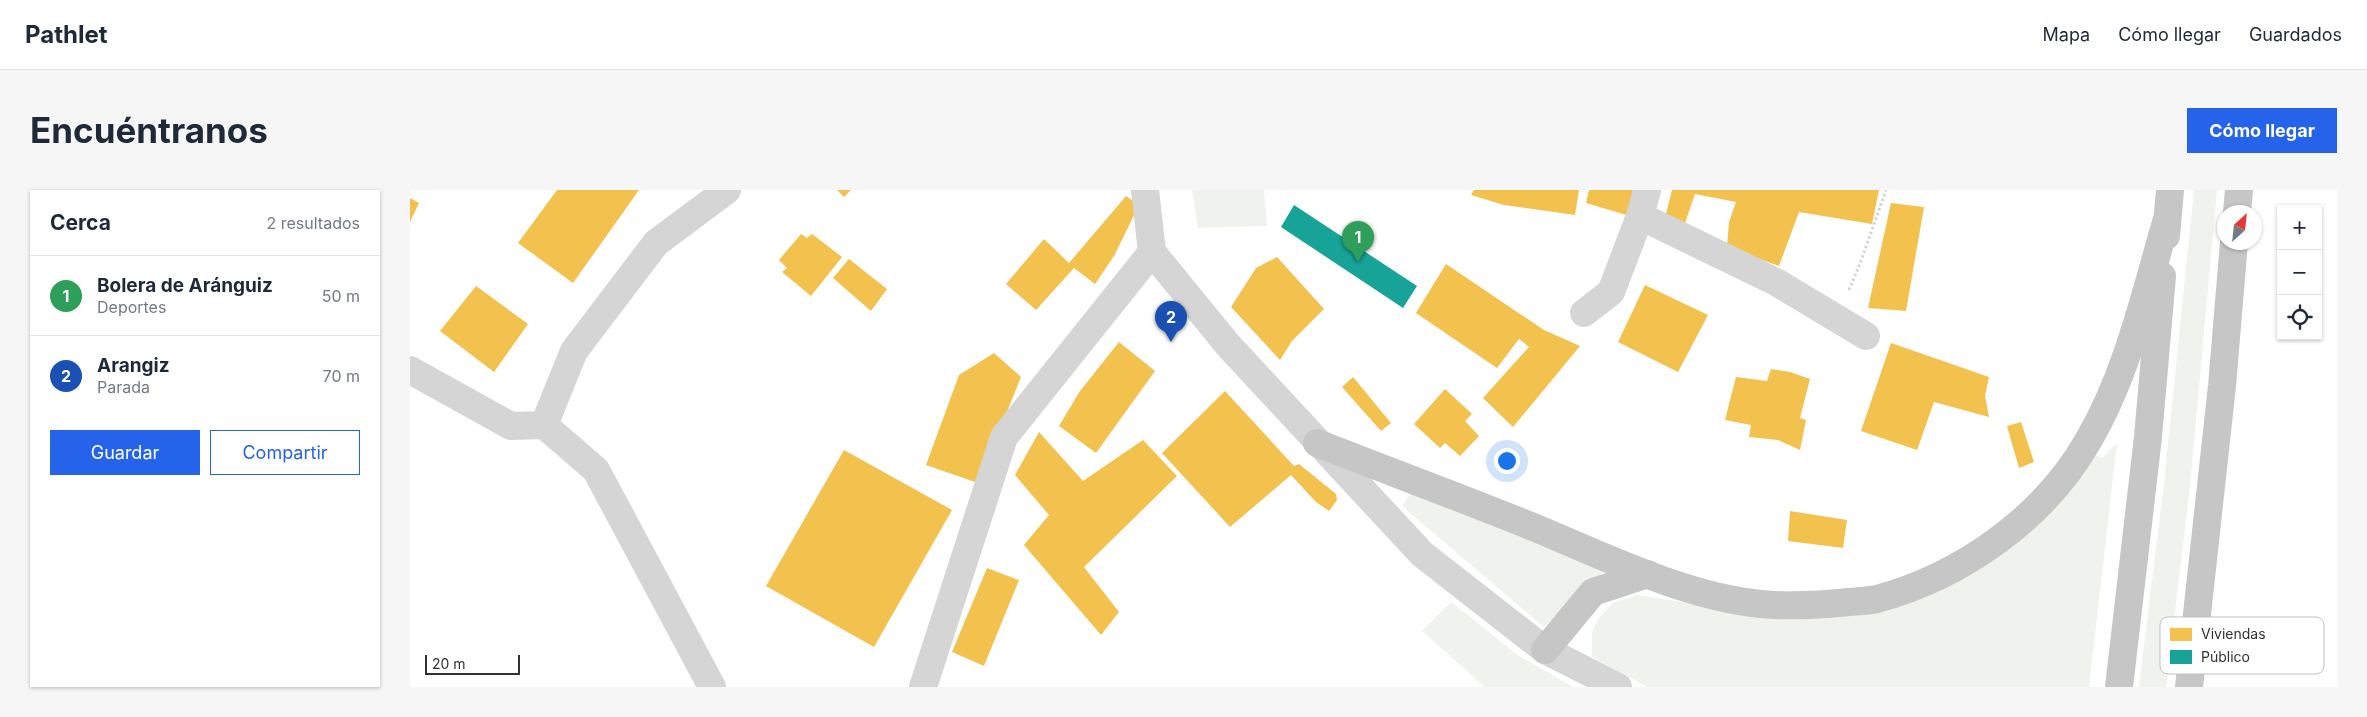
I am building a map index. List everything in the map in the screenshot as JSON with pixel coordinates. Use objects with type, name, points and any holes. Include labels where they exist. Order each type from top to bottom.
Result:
[{"type":"highway","points":[[2119,687],[2148,437],[2170,190]]},
{"type":"highway","points":[[2238,205],[2239,190]]},
{"type":"highway","points":[[1317,443],[1429,484],[1689,590],[1760,604],[1809,606],[1875,599],[1924,581],[1974,558],[2006,535],[2040,504],[2087,443],[2116,388],[2167,219]]},
{"type":"highway","points":[[2196,617],[2221,396],[2233,250]]},
{"type":"highway","points":[[1545,650],[1592,592],[1648,574]]},
{"type":"highway","points":[[2188,687],[2189,674]]},
{"type":"street","points":[[544,425],[574,351],[656,243],[727,190]]},
{"type":"street","points":[[1145,190],[1152,252],[1228,345],[1422,554],[1545,650],[1618,687]]},
{"type":"street","points":[[1584,313],[1611,292],[1640,216],[1647,190]]},
{"type":"street","points":[[1640,216],[1776,282],[1866,336]]},
{"type":"street","points":[[923,687],[1004,437],[1152,252]]},
{"type":"street","points":[[410,370],[511,426],[544,425],[596,470],[712,687]]},
{"type":"path","points":[[1836,318],[1861,261],[1886,190]]},
{"type":"shaded area","points":[[1192,190],[1264,190],[1267,226],[1198,228]]},
{"type":"shaded area","points":[[2194,190],[2217,190],[2190,486],[2174,617],[2160,617],[2160,674],[2168,674],[2166,687],[2139,687],[2164,483]]},
{"type":"shaded area","points":[[2117,443],[2089,687],[1648,687],[1592,657],[1592,632],[1599,618],[1613,603],[1638,595],[1726,609],[1904,600],[2090,453],[2102,458]]},
{"type":"shaded area","points":[[1411,493],[1605,571],[1585,586],[1544,627],[1402,506]]},
{"type":"shaded area","points":[[1451,602],[1519,656],[1573,687],[1485,687],[1422,631]]},
{"type":"building: Viviendas","points":[[557,190],[639,190],[573,283],[518,243]]},
{"type":"building: Viviendas","points":[[837,190],[851,190],[844,197]]},
{"type":"building: Viviendas","points":[[1474,190],[1579,190],[1575,215],[1504,205],[1471,195]]},
{"type":"building: Viviendas","points":[[1589,190],[1636,190],[1630,216],[1586,203]]},
{"type":"building: Viviendas","points":[[1672,190],[1879,190],[1872,224],[1799,212],[1779,266],[1727,247],[1729,222],[1736,202],[1695,194],[1685,223],[1665,218]]},
{"type":"building: Viviendas","points":[[1126,196],[1139,205],[1114,256],[1095,284],[1074,268],[1036,310],[1006,284],[1044,239],[1069,263]]},
{"type":"building: Viviendas","points":[[410,198],[419,203],[410,222]]},
{"type":"building: Viviendas","points":[[1891,203],[1924,207],[1906,311],[1868,308]]},
{"type":"building: Viviendas","points":[[801,234],[807,238],[812,234],[842,257],[811,296],[782,272],[787,268],[779,260]]},
{"type":"building: Viviendas","points":[[1277,257],[1324,309],[1292,341],[1280,360],[1231,307],[1256,268]]},
{"type":"building: Viviendas","points":[[849,259],[887,289],[871,311],[833,278]]},
{"type":"building: Viviendas","points":[[1446,264],[1544,330],[1580,346],[1513,427],[1483,398],[1529,347],[1519,339],[1497,368],[1416,313]]},
{"type":"building: Viviendas","points":[[1645,285],[1708,315],[1678,372],[1618,342]]},
{"type":"building: Viviendas","points":[[476,286],[528,324],[494,372],[440,331]]},
{"type":"building: Viviendas","points":[[1119,342],[1155,371],[1096,453],[1059,426],[1080,391]]},
{"type":"building: Viviendas","points":[[1891,343],[1989,377],[1985,396],[1989,417],[1934,402],[1917,450],[1861,431]]},
{"type":"building: Viviendas","points":[[994,353],[1021,377],[978,483],[926,465],[959,375]]},
{"type":"building: Viviendas","points":[[1771,369],[1790,372],[1810,379],[1800,418],[1806,420],[1800,450],[1778,440],[1749,437],[1751,425],[1725,420],[1736,377],[1767,381]]},
{"type":"building: Viviendas","points":[[1353,377],[1391,423],[1381,431],[1342,387]]},
{"type":"building: Viviendas","points":[[1445,389],[1472,414],[1465,421],[1479,436],[1460,456],[1445,443],[1440,448],[1414,424]]},
{"type":"building: Viviendas","points":[[1225,391],[1294,466],[1299,464],[1336,494],[1337,500],[1329,511],[1316,502],[1291,475],[1230,527],[1162,453]]},
{"type":"building: Viviendas","points":[[2021,422],[2034,462],[2019,468],[2007,426]]},
{"type":"building: Viviendas","points":[[1039,432],[1083,481],[1143,440],[1177,476],[1084,567],[1119,612],[1101,635],[1024,545],[1049,515],[1015,475]]},
{"type":"building: Viviendas","points":[[844,450],[952,510],[874,647],[766,586]]},
{"type":"building: Viviendas","points":[[1790,511],[1847,520],[1843,548],[1788,541]]},
{"type":"building: Viviendas","points":[[987,568],[1019,580],[984,666],[952,652]]},
{"type":"building: Público","points":[[1294,205],[1417,286],[1403,308],[1281,227]]},
{"type":"place","name":"Bolera de Aránguiz","points":[[1358,262]]},
{"type":"place","name":"Arangiz","points":[[1171,342]]}]
